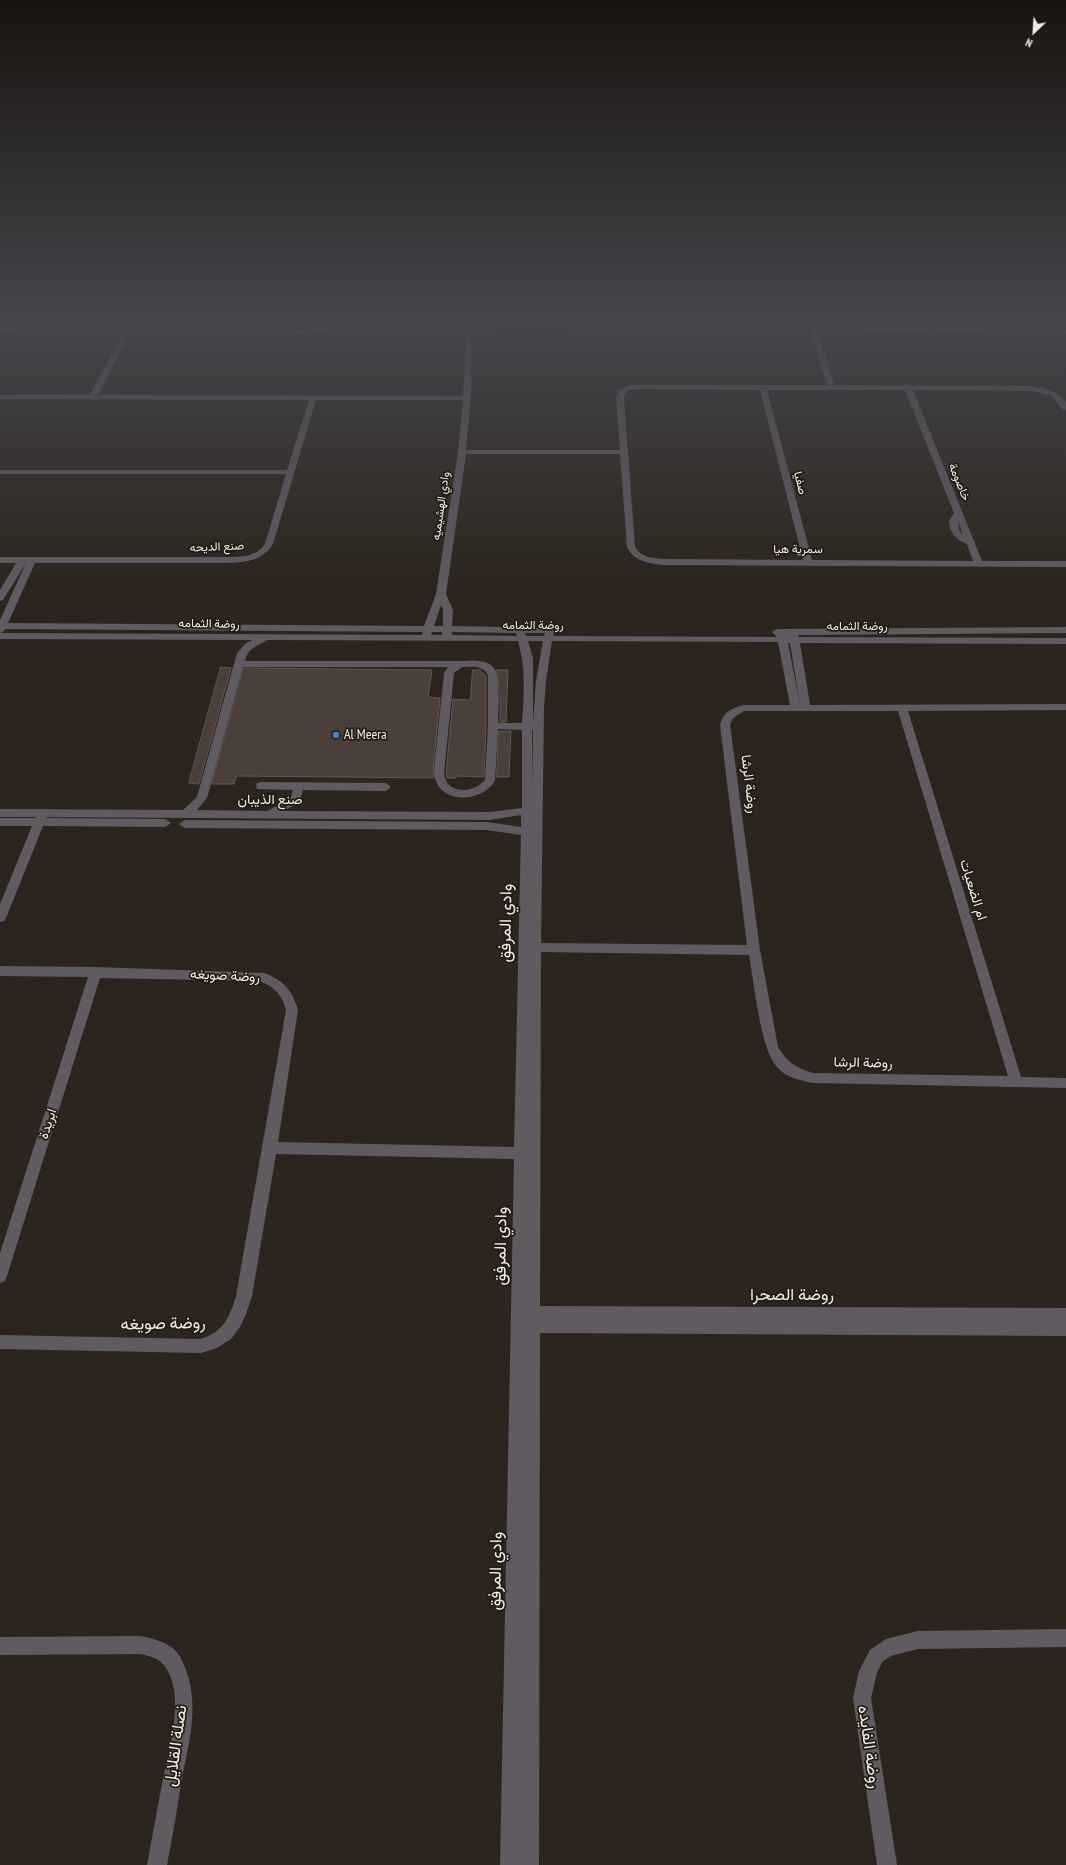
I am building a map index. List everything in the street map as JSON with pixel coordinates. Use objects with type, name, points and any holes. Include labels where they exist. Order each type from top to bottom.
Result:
[{"type":"street","name":"صنع الديحه","points":[[0,560],[228,560],[255,557],[262,553],[269,544],[309,412]]},
{"type":"street","name":"وادي الهشيميه","points":[[426,633],[441,594],[462,452],[466,412]]},
{"type":"street","name":"سمرية هيا","points":[[621,412],[631,547],[637,556],[662,562],[1066,564]]},
{"type":"street","name":"صفيا","points":[[769,412],[808,562]]},
{"type":"street","name":"خاصومة","points":[[918,412],[959,513],[953,519],[955,530],[959,538],[971,543],[979,564]]},
{"type":"street","points":[[462,452],[624,452]]},
{"type":"street","points":[[0,472],[290,472]]},
{"type":"street","points":[[0,598],[22,560]]},
{"type":"street","points":[[0,629],[32,560]]},
{"type":"street","name":"وادي الهشيميه","points":[[441,594],[448,610],[448,633]]},
{"type":"street","name":"روضة الثمامه","points":[[0,629],[227,638],[426,633]]},
{"type":"street","name":"روضة الثمامه","points":[[0,629],[793,636],[1066,641]]},
{"type":"street","name":"روضة الثمامه","points":[[793,636],[1066,630]]},
{"type":"street","name":"وادي المرفق","points":[[522,634],[528,665],[532,727],[533,809],[531,834],[528,1153],[534,1319],[529,1865]]},
{"type":"street","name":"وادي المرفق","points":[[532,727],[548,634]]},
{"type":"street","points":[[781,636],[801,708]]},
{"type":"street","points":[[793,636],[801,708]]},
{"type":"street","points":[[227,638],[238,646],[242,653]]},
{"type":"street","points":[[184,815],[194,808],[202,798],[242,653],[249,645],[266,638]]},
{"type":"street","points":[[239,664],[460,664],[482,665],[488,667],[493,675],[493,726],[490,781],[487,786],[474,793],[465,794],[453,792],[445,788],[440,781],[439,770],[449,673],[451,669],[460,664]]},
{"type":"street","name":"ام الضعيات","points":[[902,707],[1016,1082]]},
{"type":"street","name":"روضة الرشا","points":[[1066,707],[744,708],[732,712],[726,720],[725,725],[754,950],[772,1048],[780,1063],[797,1074],[813,1078],[1066,1083]]},
{"type":"street","points":[[493,726],[532,727]]},
{"type":"street","points":[[261,786],[386,786]]},
{"type":"street","points":[[268,815],[277,812],[296,799],[299,786]]},
{"type":"street","points":[[202,798],[207,813],[213,815]]},
{"type":"street","points":[[296,799],[309,812],[320,816]]},
{"type":"street","name":"صنع الذيبان","points":[[0,822],[41,818],[184,815],[490,816],[533,809]]},
{"type":"street","name":"صنع الذيبان","points":[[0,814],[41,818],[487,826],[531,834]]},
{"type":"street","points":[[0,918],[41,818]]},
{"type":"street","points":[[530,947],[754,950]]},
{"type":"street","name":"روضة صويغه","points":[[0,971],[248,975],[270,979],[285,990],[290,999],[292,1010],[244,1296],[238,1317],[231,1330],[213,1343],[201,1346],[0,1342]]},
{"type":"street","name":"ابريدة","points":[[0,1276],[96,972]]},
{"type":"street","points":[[270,1148],[528,1153]]},
{"type":"street","name":"وادي المرفق","points":[[510,1865],[518,1319],[528,1153]]},
{"type":"street","name":"روضة الصحرا","points":[[518,1319],[1066,1315]]},
{"type":"street","name":"روضة الصحرا","points":[[534,1319],[1066,1329]]},
{"type":"street","name":"روضة الفايده","points":[[887,1865],[866,1739],[862,1698],[868,1671],[876,1656],[886,1648],[918,1640],[1066,1638]]},
{"type":"street","name":"نصلة القلايل","points":[[0,1646],[140,1645],[158,1648],[175,1665],[184,1701],[183,1725],[157,1865]]},
{"type":"building","points":[[221,667],[231,668],[199,784],[189,783]]},
{"type":"building","name":"Al Meera","points":[[244,668],[432,670],[428,697],[440,698],[433,770],[434,778],[236,776],[234,784],[212,784]]},
{"type":"building","points":[[473,670],[480,670],[486,676],[484,777],[456,776],[456,778],[447,778],[446,773],[453,699],[470,700]]},
{"type":"building","points":[[496,670],[508,670],[506,722],[500,722],[500,692]]},
{"type":"building","points":[[499,731],[511,731],[509,777],[497,777]]},
{"type":"place","name":"Al Meera","points":[[336,735]]}]
